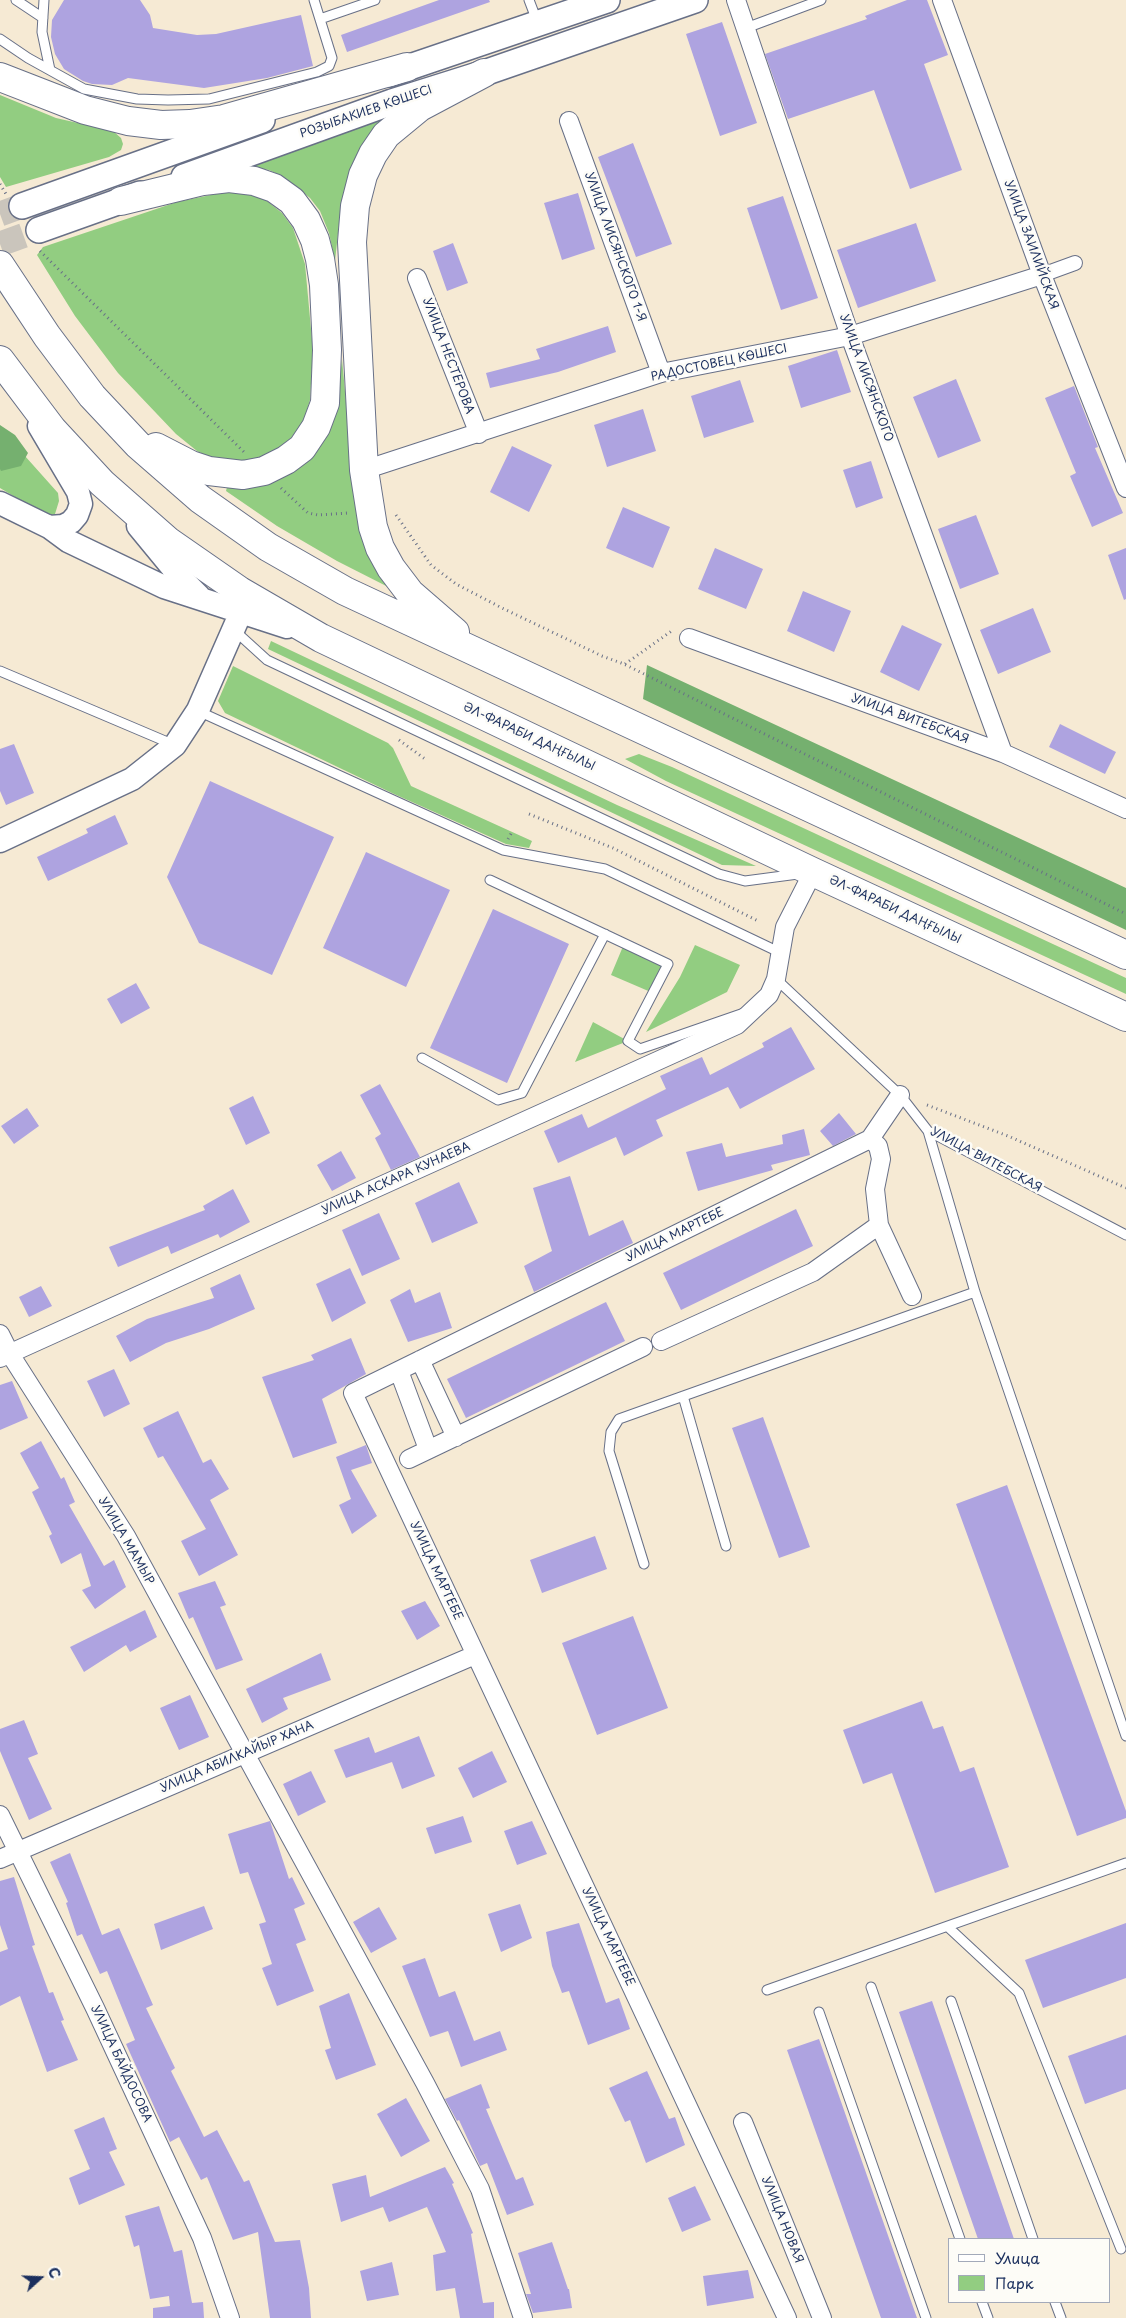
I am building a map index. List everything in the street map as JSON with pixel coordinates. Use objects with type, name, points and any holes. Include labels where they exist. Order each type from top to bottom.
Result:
[{"type":"main road","points":[[16,203],[407,67],[607,0]]},
{"type":"main road","name":"РОЗЫБАКИЕВ КӨШЕСІ","points":[[38,238],[121,201],[392,102],[484,74],[695,0]]},
{"type":"main road","points":[[0,78],[85,110],[128,121],[171,125],[224,118],[407,67]]},
{"type":"main road","points":[[477,651],[410,592],[391,568],[380,548],[373,527],[364,470],[352,242],[355,206],[363,175],[373,154],[386,136],[402,120],[420,107],[484,74]]},
{"type":"main road","points":[[92,396],[130,428],[159,448],[191,465],[209,471],[243,475],[264,471],[286,460],[302,448],[316,427],[325,403],[327,350],[324,285],[320,259],[315,240],[306,220],[292,202],[274,188],[261,183],[229,178],[204,181],[121,201]]},
{"type":"main road","points":[[1,267],[47,336],[92,396],[138,445],[200,499],[268,547],[346,591],[1126,955]]},
{"type":"main road","name":"ӘЛ-ФАРАБИ ДАҢҒЫЛЫ","points":[[2,364],[52,430],[102,483],[168,541],[240,591],[322,638],[813,872],[1126,1017]]},
{"type":"street","name":"УЛИЦА ЛИСЯНСКОГО","points":[[736,0],[850,336],[1003,753]]},
{"type":"street","name":"УЛИЦА ЗАИЛИЙСКАЯ","points":[[942,0],[1042,275],[1126,488]]},
{"type":"street","name":"УЛИЦА ЛИСЯНСКОГО 1-Я","points":[[569,120],[662,373]]},
{"type":"street","name":"РАДОСТОВЕЦ КӨШЕСІ","points":[[364,470],[662,373],[850,336],[1075,263]]},
{"type":"street","name":"УЛИЦА НЕСТЕРОВА","points":[[417,278],[478,434]]},
{"type":"street","points":[[2,364],[78,492],[81,504],[72,522],[63,526],[49,527]]},
{"type":"street","points":[[102,483],[180,577],[203,600],[237,621],[322,638]]},
{"type":"street","points":[[0,503],[49,527],[68,541],[164,588],[203,600]]},
{"type":"street","points":[[0,841],[132,778],[175,745],[198,710],[237,621]]},
{"type":"street","name":"УЛИЦА ВИТЕБСКАЯ","points":[[689,638],[1003,753],[1126,809]]},
{"type":"street","points":[[776,979],[785,927],[813,872]]},
{"type":"street","points":[[1095,941],[1126,951]]},
{"type":"street","name":"УЛИЦА АСКАРА КУНАЕВА","points":[[5,1356],[737,1025],[769,995],[776,979]]},
{"type":"street","name":"УЛИЦА МАРТЕБЕ","points":[[787,2318],[353,1393],[870,1139],[900,1095]]},
{"type":"street","points":[[870,1139],[878,1146],[880,1159],[875,1189],[879,1225],[912,1296]]},
{"type":"street","points":[[661,1341],[813,1272],[879,1225]]},
{"type":"street","name":"УЛИЦА МАМЫР","points":[[0,1334],[5,1356],[126,1536],[425,2083],[480,2189],[522,2318]]},
{"type":"street","points":[[409,1459],[643,1347]]},
{"type":"street","points":[[420,1360],[456,1437]]},
{"type":"street","points":[[398,1371],[428,1449]]},
{"type":"street","name":"УЛИЦА АБИЛКАЙЫР ХАНА","points":[[0,1859],[475,1655]]},
{"type":"street","name":"УЛИЦА БАЙДОСОВА","points":[[0,1815],[19,1850],[202,2238],[230,2318]]},
{"type":"street","name":"УЛИЦА НОВАЯ","points":[[743,2122],[822,2318]]},
{"type":"lane","points":[[16,0],[43,18]]},
{"type":"lane","points":[[44,0],[42,32],[50,70]]},
{"type":"lane","points":[[0,39],[84,89],[113,96],[168,100],[209,99],[317,72],[329,66],[332,58],[314,0]]},
{"type":"lane","points":[[320,20],[375,0]]},
{"type":"lane","points":[[529,0],[538,24]]},
{"type":"lane","points":[[746,28],[821,0]]},
{"type":"lane","points":[[237,621],[267,660],[719,874],[745,880],[813,872]]},
{"type":"lane","points":[[0,671],[175,745]]},
{"type":"lane","points":[[198,710],[503,850],[605,868],[780,953]]},
{"type":"lane","points":[[490,880],[668,964],[628,1041],[640,1049],[753,1010]]},
{"type":"lane","points":[[422,1058],[498,1100],[522,1092],[605,934]]},
{"type":"lane","name":"УЛИЦА ВИТЕБСКАЯ","points":[[776,979],[900,1095],[928,1131],[1126,1235]]},
{"type":"lane","points":[[928,1131],[975,1292],[1126,1736]]},
{"type":"lane","points":[[644,1564],[609,1451],[611,1432],[619,1419],[975,1292]]},
{"type":"lane","points":[[683,1396],[726,1546]]},
{"type":"lane","points":[[767,1990],[1126,1863]]},
{"type":"lane","points":[[948,1927],[1019,1993],[1120,2249]]},
{"type":"lane","points":[[871,1987],[960,2238]]},
{"type":"lane","points":[[951,2001],[1033,2238]]},
{"type":"lane","points":[[819,2012],[926,2318]]},
{"type":"lane","points":[[982,2303],[988,2318]]},
{"type":"lane","points":[[1055,2303],[1061,2318]]},
{"type":"path","points":[[0,184],[16,203]]},
{"type":"path","points":[[38,238],[41,253],[251,459]]},
{"type":"path","points":[[280,487],[308,513],[318,515],[350,513]]},
{"type":"path","points":[[394,512],[401,525],[431,565],[456,584],[535,624],[624,664],[1126,914]]},
{"type":"path","points":[[624,664],[673,630],[689,638]]},
{"type":"path","points":[[529,814],[613,848],[758,921]]},
{"type":"path","points":[[900,1095],[1008,1136],[1126,1188]]},
{"type":"green space","points":[[0,95],[56,118],[113,131],[121,138],[123,144],[121,150],[109,157],[6,187],[0,177]]},
{"type":"green space","points":[[398,110],[341,206],[335,261],[329,233],[320,211],[310,198],[284,177],[269,170],[251,167]]},
{"type":"green space","points":[[230,191],[250,194],[267,201],[282,213],[293,228],[305,264],[313,351],[310,400],[304,420],[291,438],[276,450],[259,458],[243,461],[211,458],[197,451],[176,434],[118,373],[75,316],[37,255],[43,247],[177,202]]},
{"type":"green space","points":[[342,359],[355,499],[400,593],[337,561],[277,526],[226,491],[227,487],[244,487],[337,404]]},
{"type":"green space","points":[[0,425],[15,435],[28,453],[21,466],[1,471]]},
{"type":"green space","points":[[0,428],[58,493],[59,501],[55,514],[51,515],[37,510],[0,488]]},
{"type":"green space","points":[[271,641],[617,805],[756,866],[722,865],[268,649]]},
{"type":"green space","points":[[647,665],[1126,888],[1126,930],[643,699]]},
{"type":"green space","points":[[233,666],[388,743],[393,748],[411,786],[532,841],[529,848],[506,844],[394,794],[225,713],[218,701]]},
{"type":"green space","points":[[639,754],[672,767],[1126,978],[1126,994],[666,781],[625,759]]},
{"type":"green space","points":[[624,944],[668,964],[653,993],[611,975]]},
{"type":"green space","points":[[695,945],[740,965],[727,992],[646,1032],[680,977]]},
{"type":"green space","points":[[593,1022],[628,1041],[575,1062]]},
{"type":"building","points":[[64,0],[140,0],[150,15],[153,28],[197,35],[216,34],[301,15],[313,66],[267,78],[204,88],[128,78],[112,85],[92,84],[83,81],[64,69],[55,54],[51,37],[52,20]]},
{"type":"building","points":[[439,0],[489,0],[490,2],[347,52],[341,35]]},
{"type":"building","points":[[907,0],[927,0],[948,55],[924,64],[962,170],[910,189],[874,90],[788,119],[765,54],[867,19],[865,16]]},
{"type":"building","points":[[722,22],[757,123],[720,136],[686,34]]},
{"type":"building","points":[[633,143],[672,244],[636,257],[598,157]]},
{"type":"building","points":[[578,193],[595,249],[562,260],[544,203]]},
{"type":"building","points":[[783,196],[818,298],[781,310],[747,208]]},
{"type":"building","points":[[916,223],[936,281],[858,308],[837,250]]},
{"type":"building","points":[[453,243],[468,283],[447,291],[433,251]]},
{"type":"building","points":[[608,326],[616,352],[558,372],[490,388],[486,373],[540,359],[536,349]]},
{"type":"building","points":[[837,350],[851,392],[801,408],[788,366]]},
{"type":"building","points":[[956,379],[981,441],[938,458],[913,397]]},
{"type":"building","points":[[740,380],[754,422],[704,438],[691,396]]},
{"type":"building","points":[[1074,386],[1098,447],[1095,448],[1123,513],[1092,527],[1070,476],[1076,473],[1045,398]]},
{"type":"building","points":[[643,409],[656,451],[607,467],[594,425]]},
{"type":"building","points":[[512,446],[552,465],[529,512],[490,492]]},
{"type":"building","points":[[871,461],[883,498],[856,508],[843,470]]},
{"type":"building","points":[[623,507],[670,527],[653,568],[606,548]]},
{"type":"building","points":[[976,515],[999,574],[960,589],[938,529]]},
{"type":"building","points":[[715,548],[763,569],[746,609],[698,589]]},
{"type":"building","points":[[1126,548],[1126,599],[1124,600],[1108,555]]},
{"type":"building","points":[[803,591],[851,611],[834,652],[787,631]]},
{"type":"building","points":[[1033,608],[1051,652],[998,674],[980,630]]},
{"type":"building","points":[[902,625],[942,644],[919,691],[880,672]]},
{"type":"building","points":[[1060,724],[1116,752],[1105,774],[1049,747]]},
{"type":"building","points":[[14,744],[34,793],[6,805],[0,791],[0,749]]},
{"type":"building","points":[[210,781],[334,837],[272,975],[199,943],[167,877]]},
{"type":"building","points":[[115,815],[128,844],[48,881],[37,857],[88,833],[86,829]]},
{"type":"building","points":[[366,852],[450,890],[406,987],[323,948]]},
{"type":"building","points":[[493,909],[569,944],[507,1083],[430,1048]]},
{"type":"building","points":[[136,983],[150,1008],[121,1024],[107,999]]},
{"type":"building","points":[[791,1027],[815,1069],[740,1109],[728,1087],[656,1120],[663,1136],[624,1156],[616,1137],[558,1163],[544,1131],[582,1114],[588,1128],[666,1089],[660,1076],[702,1057],[710,1075],[764,1047],[762,1043]]},
{"type":"building","points":[[380,1084],[420,1157],[391,1170],[375,1138],[381,1134],[360,1095]]},
{"type":"building","points":[[253,1096],[270,1133],[246,1145],[229,1108]]},
{"type":"building","points":[[27,1108],[39,1126],[14,1144],[1,1126]]},
{"type":"building","points":[[839,1113],[856,1134],[833,1146],[820,1131]]},
{"type":"building","points":[[804,1129],[810,1155],[771,1165],[773,1170],[698,1191],[686,1152],[722,1143],[726,1157],[783,1144],[782,1135]]},
{"type":"building","points":[[341,1151],[356,1178],[332,1191],[317,1165]]},
{"type":"building","points":[[570,1176],[589,1236],[623,1220],[633,1243],[534,1292],[524,1266],[552,1251],[533,1188]]},
{"type":"building","points":[[459,1182],[478,1223],[432,1243],[415,1203]]},
{"type":"building","points":[[233,1189],[250,1222],[220,1238],[218,1234],[171,1254],[168,1246],[118,1267],[109,1247],[205,1210],[203,1206]]},
{"type":"building","points":[[796,1209],[813,1246],[681,1310],[663,1273]]},
{"type":"building","points":[[379,1213],[400,1259],[362,1276],[342,1230]]},
{"type":"building","points":[[350,1268],[366,1303],[332,1322],[316,1284]]},
{"type":"building","points":[[240,1274],[255,1309],[209,1329],[166,1343],[130,1362],[116,1336],[147,1319],[214,1298],[210,1288]]},
{"type":"building","points":[[41,1286],[52,1306],[29,1317],[19,1297]]},
{"type":"building","points":[[410,1289],[415,1303],[440,1292],[452,1328],[408,1342],[390,1300]]},
{"type":"building","points":[[606,1302],[625,1341],[466,1418],[447,1379]]},
{"type":"building","points":[[351,1338],[366,1374],[322,1399],[337,1443],[293,1458],[262,1377],[314,1360],[311,1355]]},
{"type":"building","points":[[114,1369],[130,1404],[104,1417],[87,1381]]},
{"type":"building","points":[[12,1381],[28,1418],[0,1430],[0,1385]]},
{"type":"building","points":[[178,1411],[203,1463],[211,1459],[229,1489],[210,1500],[238,1555],[199,1576],[181,1541],[206,1529],[163,1456],[158,1458],[143,1428]]},
{"type":"building","points":[[763,1417],[810,1547],[779,1558],[732,1428]]},
{"type":"building","points":[[41,1441],[61,1479],[64,1477],[75,1502],[69,1505],[104,1566],[114,1560],[126,1587],[95,1609],[82,1590],[91,1586],[81,1553],[61,1564],[49,1536],[52,1534],[32,1492],[39,1488],[20,1453]]},
{"type":"building","points":[[366,1445],[372,1463],[351,1470],[377,1516],[352,1534],[339,1505],[351,1499],[336,1457]]},
{"type":"building","points":[[1007,1485],[1126,1811],[1126,1818],[1077,1836],[956,1504]]},
{"type":"building","points":[[595,1536],[607,1569],[542,1593],[530,1560]]},
{"type":"building","points":[[215,1581],[226,1605],[220,1607],[243,1660],[216,1670],[193,1617],[189,1619],[178,1593]]},
{"type":"building","points":[[425,1601],[440,1626],[417,1640],[401,1611]]},
{"type":"building","points":[[145,1610],[157,1637],[130,1652],[126,1645],[84,1672],[70,1647]]},
{"type":"building","points":[[633,1616],[668,1708],[597,1735],[562,1643]]},
{"type":"building","points":[[321,1653],[331,1680],[283,1698],[288,1709],[262,1723],[246,1689]]},
{"type":"building","points":[[190,1695],[209,1737],[179,1750],[160,1708]]},
{"type":"building","points":[[922,1701],[933,1729],[943,1726],[960,1772],[974,1767],[1009,1867],[935,1893],[892,1773],[863,1784],[843,1730]]},
{"type":"building","points":[[24,1720],[38,1754],[28,1758],[52,1809],[29,1820],[0,1751],[0,1729]]},
{"type":"building","points":[[419,1736],[435,1776],[402,1789],[392,1762],[346,1778],[334,1750],[369,1737],[375,1753]]},
{"type":"building","points":[[492,1751],[507,1782],[473,1798],[458,1768]]},
{"type":"building","points":[[311,1771],[326,1802],[298,1816],[283,1784]]},
{"type":"building","points":[[463,1816],[472,1842],[435,1854],[426,1828]]},
{"type":"building","points":[[270,1821],[289,1879],[292,1877],[305,1904],[294,1909],[306,1940],[296,1944],[314,1991],[277,2006],[262,1968],[272,1964],[259,1924],[266,1922],[248,1872],[240,1874],[228,1834]]},
{"type":"building","points":[[532,1821],[547,1854],[517,1865],[504,1831]]},
{"type":"building","points":[[70,1853],[102,1935],[119,1928],[153,2005],[146,2008],[175,2068],[171,2071],[204,2137],[217,2130],[244,2182],[249,2180],[275,2242],[300,2240],[309,2288],[311,2318],[270,2318],[258,2232],[233,2240],[207,2177],[201,2180],[179,2137],[170,2142],[126,2044],[135,2040],[107,1971],[100,1974],[82,1934],[77,1936],[66,1903],[68,1902],[50,1862]]},
{"type":"building","points":[[14,1877],[35,1945],[32,1946],[49,1993],[53,1992],[64,2020],[61,2021],[78,2060],[47,2072],[20,1996],[0,2006],[0,1952],[8,1949],[0,1925],[0,1881]]},
{"type":"building","points":[[520,1904],[532,1938],[501,1952],[488,1914]]},
{"type":"building","points":[[204,1906],[213,1929],[161,1950],[154,1924]]},
{"type":"building","points":[[379,1907],[397,1939],[371,1953],[353,1922]]},
{"type":"building","points":[[579,1923],[606,2003],[619,1998],[630,2029],[588,2045],[569,1991],[562,1993],[552,1966],[546,1932]]},
{"type":"building","points":[[1126,1923],[1126,1978],[1043,2008],[1025,1960]]},
{"type":"building","points":[[425,1958],[439,1997],[455,1991],[474,2041],[500,2031],[507,2050],[461,2067],[448,2031],[430,2037],[402,1966]]},
{"type":"building","points":[[349,1993],[376,2065],[336,2080],[325,2050],[331,2048],[319,2006]]},
{"type":"building","points":[[932,2001],[1014,2238],[978,2238],[899,2012]]},
{"type":"building","points":[[1126,2035],[1126,2089],[1085,2104],[1068,2056]]},
{"type":"building","points":[[819,2039],[917,2318],[881,2318],[787,2050]]},
{"type":"building","points":[[647,2071],[669,2119],[675,2117],[685,2145],[646,2163],[630,2120],[625,2122],[609,2088]]},
{"type":"building","points":[[481,2084],[490,2108],[486,2109],[516,2180],[523,2177],[534,2205],[507,2215],[487,2163],[480,2166],[459,2120],[457,2121],[445,2099]]},
{"type":"building","points":[[406,2098],[430,2141],[401,2157],[377,2114]]},
{"type":"building","points":[[104,2117],[117,2149],[109,2152],[125,2185],[79,2205],[69,2178],[90,2169],[74,2130]]},
{"type":"building","points":[[445,2167],[454,2183],[452,2184],[473,2233],[471,2234],[483,2303],[494,2302],[494,2318],[460,2318],[455,2288],[436,2291],[433,2255],[446,2252],[427,2207],[389,2222],[383,2207],[341,2222],[332,2184],[366,2175],[370,2197]]},
{"type":"building","points":[[695,2186],[711,2220],[682,2232],[668,2198]]},
{"type":"building","points":[[159,2206],[174,2252],[182,2250],[192,2303],[203,2302],[204,2318],[153,2318],[153,2308],[170,2306],[169,2296],[150,2299],[139,2245],[134,2247],[125,2216]]},
{"type":"building","points":[[552,2242],[569,2289],[572,2308],[533,2313],[526,2294],[531,2294],[518,2253]]},
{"type":"building","points":[[392,2262],[399,2295],[367,2301],[360,2271]]},
{"type":"building","points":[[748,2270],[754,2298],[707,2306],[703,2276]]},
{"type":"tunnel","points":[[0,214],[22,206]]},
{"type":"tunnel","points":[[0,244],[39,230]]}]
